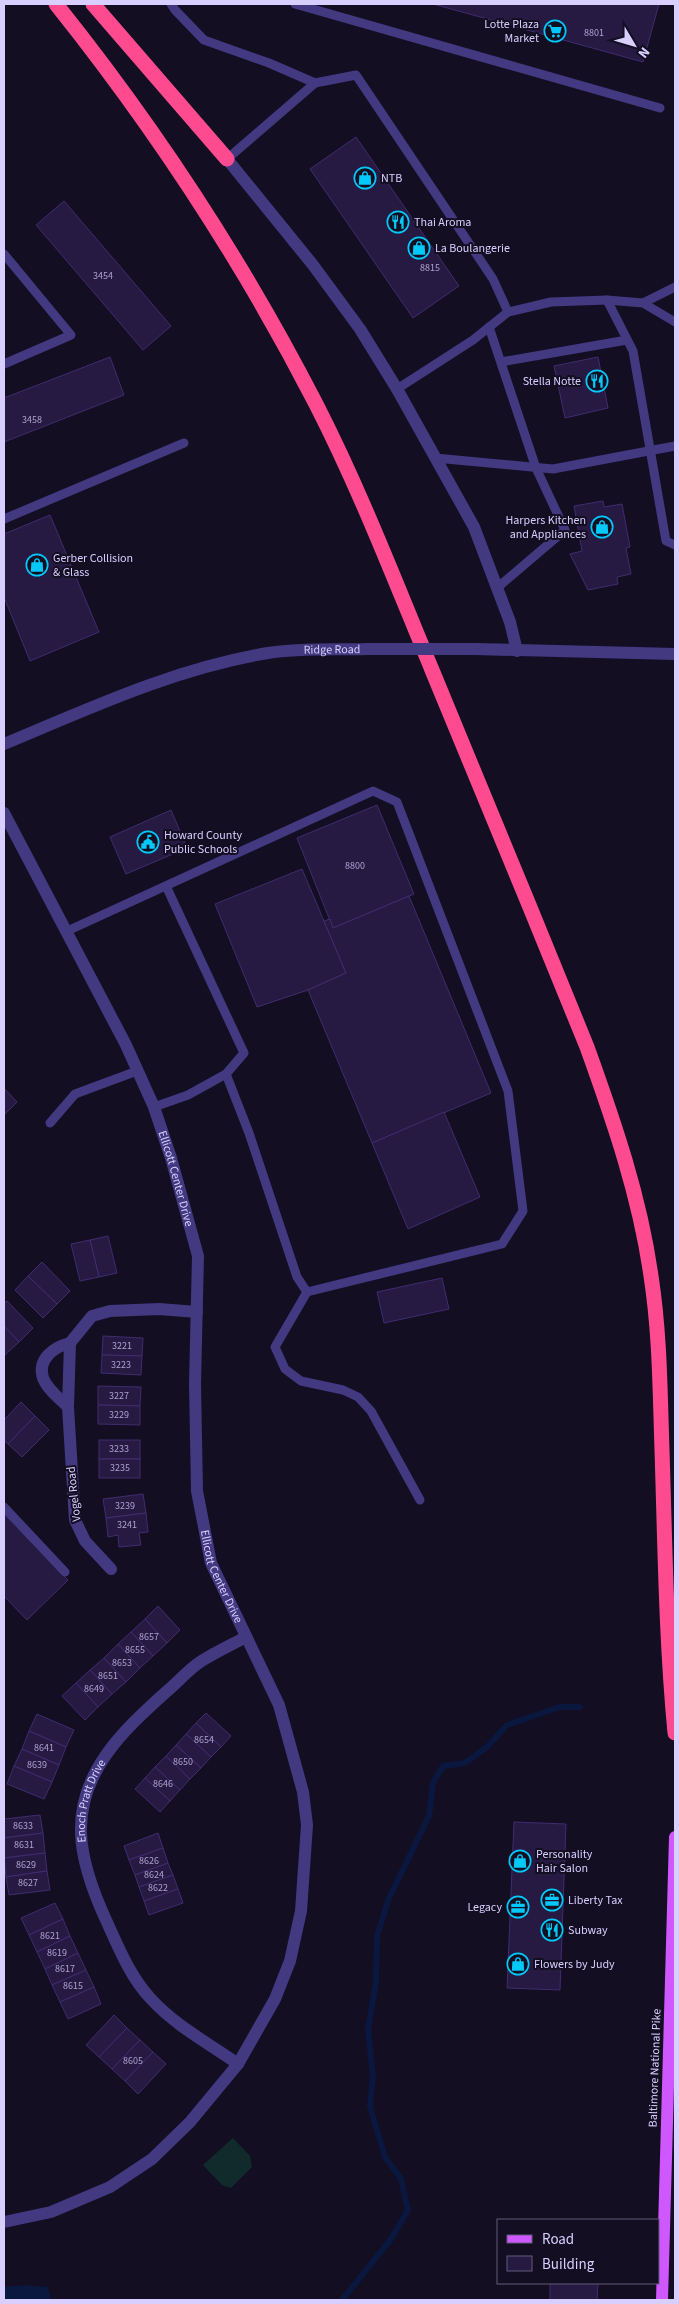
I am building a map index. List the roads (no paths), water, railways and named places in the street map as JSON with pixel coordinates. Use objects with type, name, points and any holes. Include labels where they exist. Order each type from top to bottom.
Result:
[{"type":"highway","points":[[56,4],[161,143],[215,224],[260,300],[317,405],[361,498],[587,1047],[615,1127],[637,1203],[651,1276],[659,1346],[668,1659],[675,1733]]},
{"type":"highway","points":[[94,4],[227,158]]},
{"type":"main road","name":"Baltimore National Pike","points":[[662,2300],[675,1837]]},
{"type":"street","points":[[227,158],[313,265],[360,329],[396,389],[474,527],[510,622],[517,651]]},
{"type":"street","name":"Ridge Road","points":[[4,744],[108,700],[203,666],[270,653],[367,649],[474,649],[675,654]]},
{"type":"street","name":"Ellicott Center Drive","points":[[4,813],[126,1045],[154,1107],[171,1158],[198,1256],[195,1384],[197,1491],[211,1563],[278,1705],[303,1792],[307,1833],[301,1911],[290,1961],[275,1999],[238,2064],[190,2122],[152,2159],[110,2187],[51,2212],[4,2222]]},
{"type":"street","points":[[68,1408],[43,1378],[42,1364],[57,1346],[70,1343],[92,1316],[110,1311],[159,1309],[197,1312]]},
{"type":"street","name":"Vogel Road","points":[[70,1343],[68,1408],[75,1520],[85,1541],[111,1569]]},
{"type":"street","name":"Enoch Pratt Drive","points":[[238,2064],[178,2024],[150,1998],[138,1982],[100,1907],[87,1869],[81,1833],[84,1808],[91,1781],[107,1751],[141,1715],[199,1663],[246,1637]]},
{"type":"lane","points":[[171,4],[174,10],[204,40],[269,63],[315,83]]},
{"type":"lane","points":[[295,4],[660,108]]},
{"type":"lane","points":[[227,158],[315,83],[356,75],[493,279],[508,312]]},
{"type":"lane","points":[[4,254],[71,334],[4,364]]},
{"type":"lane","points":[[642,303],[675,287]]},
{"type":"lane","points":[[607,300],[633,351],[652,451],[666,541],[675,545]]},
{"type":"lane","points":[[396,389],[490,327],[508,312],[551,302],[607,300],[642,303],[675,322]]},
{"type":"lane","points":[[490,327],[536,468],[565,530],[497,588]]},
{"type":"lane","points":[[501,362],[627,340]]},
{"type":"lane","points":[[4,519],[184,442]]},
{"type":"lane","points":[[435,458],[553,469],[675,446]]},
{"type":"lane","points":[[65,932],[373,790],[397,802],[508,1091],[523,1211],[502,1244],[307,1292],[275,1347],[285,1368],[301,1381],[343,1390],[358,1396],[370,1410],[420,1500]]},
{"type":"lane","points":[[154,1107],[188,1094],[226,1074],[244,1053],[166,886]]},
{"type":"lane","points":[[50,1123],[75,1094],[137,1070]]},
{"type":"lane","points":[[226,1074],[249,1133],[297,1277],[307,1292]]},
{"type":"lane","points":[[4,1507],[65,1572]]},
{"type":"water","points":[[26,2285],[48,2287],[51,2300],[4,2300],[4,2287]]},
{"type":"waterway","points":[[342,2300],[391,2239],[408,2210],[401,2179],[385,2157],[370,2107],[373,2076],[368,2030],[376,1982],[377,1936],[389,1898],[429,1816],[433,1783],[443,1766],[465,1763],[487,1747],[507,1725],[560,1707],[580,1707]]},
{"type":"place","name":"Lotte Plaza Market","points":[[555,31]]},
{"type":"place","name":"NTB","points":[[365,178]]},
{"type":"place","name":"Thai Aroma","points":[[398,222]]},
{"type":"place","name":"La Boulangerie","points":[[419,248]]},
{"type":"place","name":"Stella Notte","points":[[597,381]]},
{"type":"place","name":"Harpers Kitchen and Appliances","points":[[602,527]]},
{"type":"place","name":"Gerber Collision & Glass","points":[[37,565]]},
{"type":"place","name":"Howard County Public Schools","points":[[148,842]]},
{"type":"place","name":"Personality Hair Salon","points":[[520,1861]]},
{"type":"place","name":"Liberty Tax","points":[[552,1900]]},
{"type":"place","name":"Legacy","points":[[518,1907]]},
{"type":"place","name":"Subway","points":[[552,1930]]},
{"type":"place","name":"Flowers by Judy","points":[[518,1964]]}]
